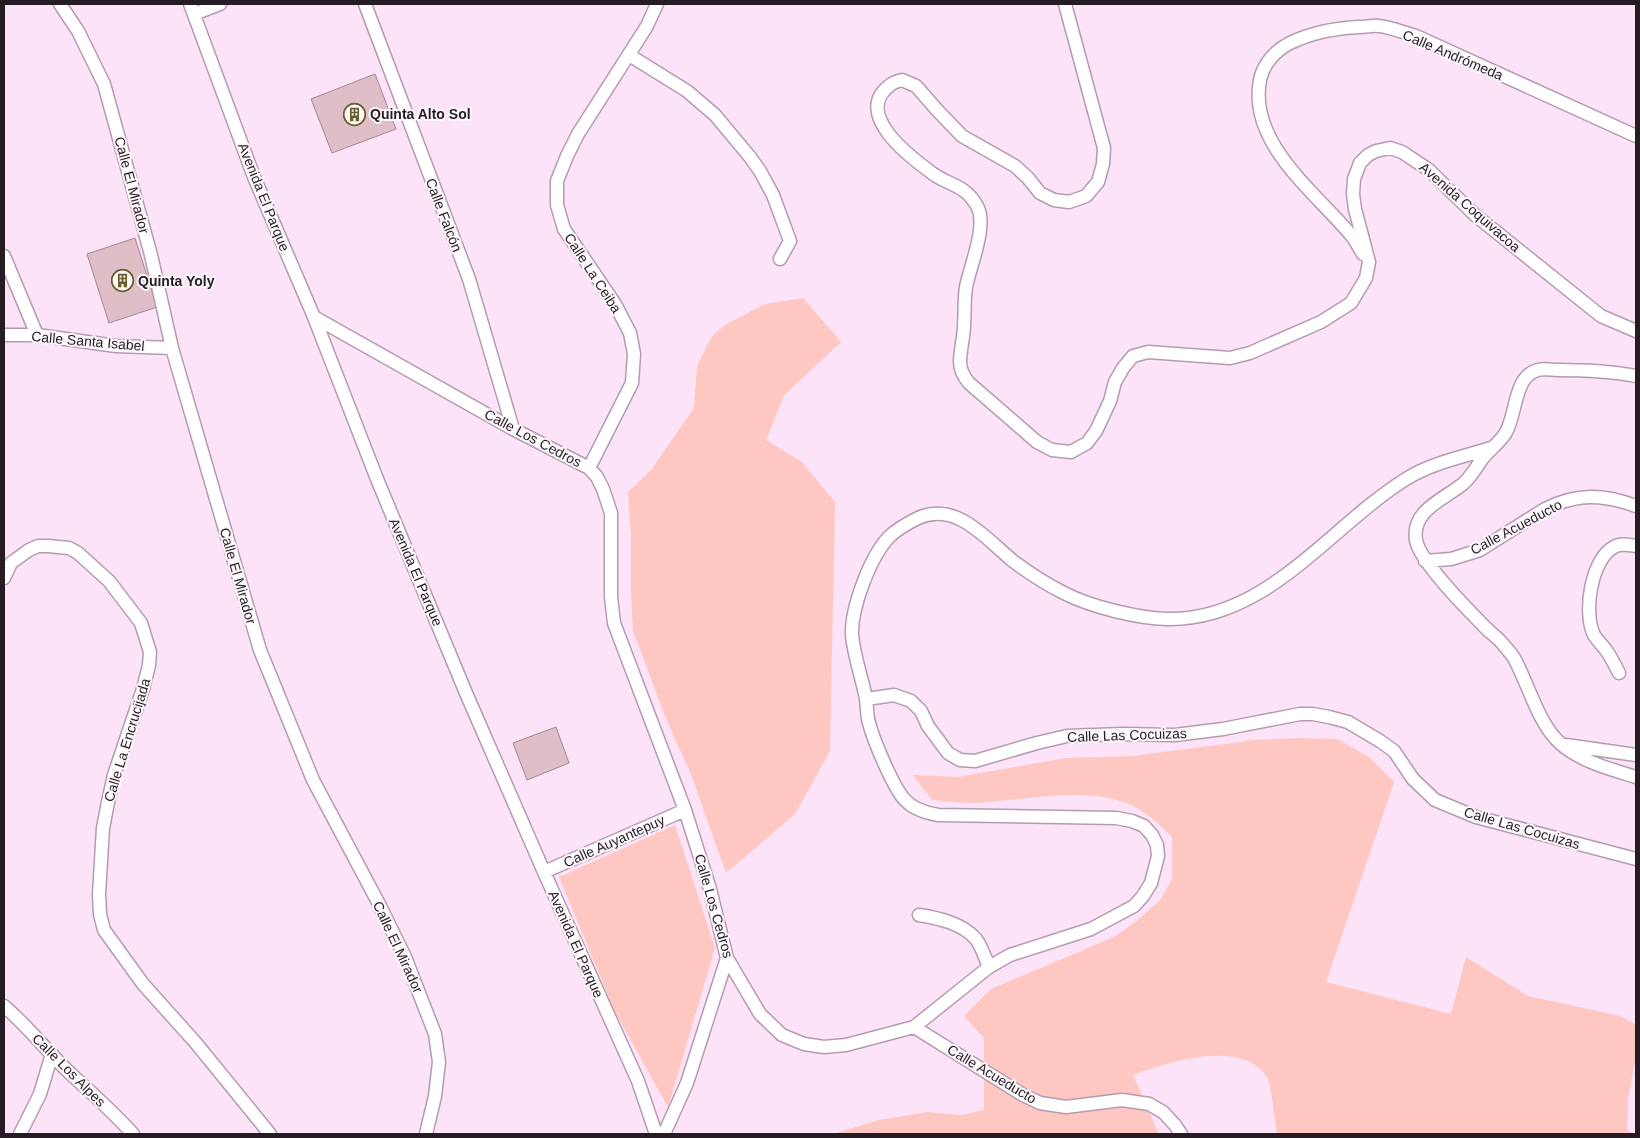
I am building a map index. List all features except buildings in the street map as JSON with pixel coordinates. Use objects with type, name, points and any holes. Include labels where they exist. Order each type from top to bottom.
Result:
[{"type":"street","name":"Calle El Mirador","points":[[60,4],[78,31],[104,84],[151,255],[172,348],[260,650],[313,780],[404,957],[435,1034],[439,1062],[435,1096],[426,1134]]},
{"type":"street","points":[[192,9],[220,4]]},
{"type":"street","name":"Calle Falcón","points":[[365,4],[469,279],[513,429]]},
{"type":"street","name":"Calle La Ceiba","points":[[589,468],[632,383],[634,354],[630,333],[615,304],[564,230],[557,206],[557,181],[566,156],[578,134],[647,26],[657,4]]},
{"type":"street","points":[[1065,4],[1104,148],[1103,164],[1098,182],[1086,196],[1069,202],[1054,200],[1040,193],[1015,166],[962,136],[916,86],[902,80],[889,85],[878,98],[877,115],[886,131],[933,174],[970,194],[978,208],[980,224],[978,240],[966,286],[964,305],[965,322],[960,362],[963,375],[969,383],[1037,442],[1052,450],[1061,452],[1071,452],[1087,443],[1102,419],[1110,401],[1115,382],[1133,356],[1148,352],[1230,358],[1250,353],[1321,322],[1351,303],[1366,278],[1369,262]]},
{"type":"street","name":"Avenida El Parque","points":[[192,9],[254,177],[314,317],[384,497],[466,693],[638,1081],[656,1134]]},
{"type":"street","name":"Calle Andrómeda","points":[[1369,262],[1352,236],[1297,176],[1269,137],[1263,122],[1258,90],[1261,74],[1269,60],[1283,47],[1301,38],[1338,28],[1379,26],[1416,36],[1636,136]]},
{"type":"street","points":[[629,55],[669,79],[694,97],[715,115],[750,157],[773,195],[790,241],[780,259]]},
{"type":"street","name":"Avenida Coquivacoa","points":[[1369,262],[1355,210],[1354,179],[1360,163],[1368,154],[1390,148],[1402,152],[1429,170],[1475,215],[1601,316],[1636,331]]},
{"type":"street","points":[[4,256],[37,335]]},
{"type":"street","name":"Calle Los Cedros","points":[[314,317],[513,429],[589,468],[597,477],[611,513],[611,598],[614,623],[685,810],[710,889],[727,958],[760,1014],[782,1035],[804,1044],[824,1047],[846,1046],[914,1027],[989,967],[1010,956],[1091,929],[1134,906],[1152,883],[1158,856],[1157,844],[1152,835],[1144,826],[1132,821],[1116,818],[953,817],[926,813],[914,808],[898,792],[876,744],[868,720],[866,699]]},
{"type":"street","name":"Calle Santa Isabel","points":[[4,335],[37,335],[116,346],[172,348]]},
{"type":"street","points":[[1636,376],[1589,370],[1538,370],[1526,377],[1520,387],[1513,415],[1504,434],[1464,483],[1431,506],[1422,516],[1416,528],[1416,542],[1425,561],[1514,657],[1550,732],[1561,744],[1580,757],[1636,777]]},
{"type":"street","points":[[866,699],[855,660],[852,632],[858,598],[868,571],[888,538],[903,526],[920,517],[933,513],[950,515],[969,523],[1016,563],[1037,578],[1066,594],[1095,605],[1132,615],[1166,619],[1202,616],[1236,604],[1263,590],[1388,491],[1409,477],[1433,466],[1491,448]]},
{"type":"street","name":"Calle Acueducto","points":[[1425,561],[1451,559],[1480,550],[1545,509],[1572,499],[1587,497],[1608,498],[1636,506]]},
{"type":"street","points":[[1619,673],[1612,659],[1594,635],[1589,616],[1589,596],[1597,566],[1613,547],[1620,545],[1636,546]]},
{"type":"street","name":"Calle La Encrucijada","points":[[4,578],[12,563],[29,550],[38,546],[70,548],[84,557],[108,581],[141,623],[150,652],[149,665],[143,689],[114,775],[108,802],[104,828],[100,914],[104,930],[143,984],[195,1042],[270,1134]]},
{"type":"street","name":"Calle Las Cocuizas","points":[[866,699],[894,695],[912,701],[921,711],[928,726],[948,753],[960,760],[975,761],[1067,736],[1175,735],[1223,729],[1300,714],[1313,714],[1348,722],[1380,741],[1394,751],[1413,779],[1435,800],[1476,817],[1636,859]]},
{"type":"street","points":[[1561,744],[1636,755]]},
{"type":"street","name":"Calle Auyantepuy","points":[[544,872],[685,810]]},
{"type":"street","points":[[919,915],[953,923],[966,930],[976,940],[989,967]]},
{"type":"street","points":[[664,1134],[687,1083],[727,958]]},
{"type":"street","name":"Calle Los Alpes","points":[[4,1006],[133,1134]]},
{"type":"street","name":"Calle Acueducto","points":[[914,1027],[1023,1095],[1040,1103],[1066,1107],[1122,1100],[1149,1104],[1163,1112],[1181,1134]]},
{"type":"street","points":[[20,1134],[40,1094],[52,1054]]},
{"type":"shaded area","points":[[803,298],[841,342],[784,395],[766,440],[802,462],[835,502],[830,751],[795,814],[726,873],[692,777],[665,716],[633,631],[628,492],[651,470],[694,408],[697,366],[712,336],[725,325],[765,304]]},
{"type":"shaded area","points":[[1337,739],[1369,757],[1394,782],[1326,982],[1451,1014],[1466,957],[1528,996],[1620,1016],[1636,1025],[1636,1056],[1628,1098],[1627,1130],[1632,1134],[1277,1134],[1267,1077],[1256,1065],[1240,1058],[1204,1056],[1165,1064],[1133,1075],[1159,1134],[833,1134],[879,1120],[927,1112],[961,1115],[984,1110],[984,1038],[964,1016],[991,989],[1114,937],[1137,921],[1161,899],[1172,879],[1172,837],[1145,813],[1126,803],[1109,798],[1071,795],[974,803],[932,800],[913,775],[958,777],[1066,758],[1133,756],[1255,740]]},
{"type":"shaded area","points":[[675,825],[715,948],[668,1107],[615,1012],[559,877]]},
{"type":"place","name":"Quinta Alto Sol","points":[[354,114]]},
{"type":"place","name":"Quinta Yoly","points":[[122,281]]}]
